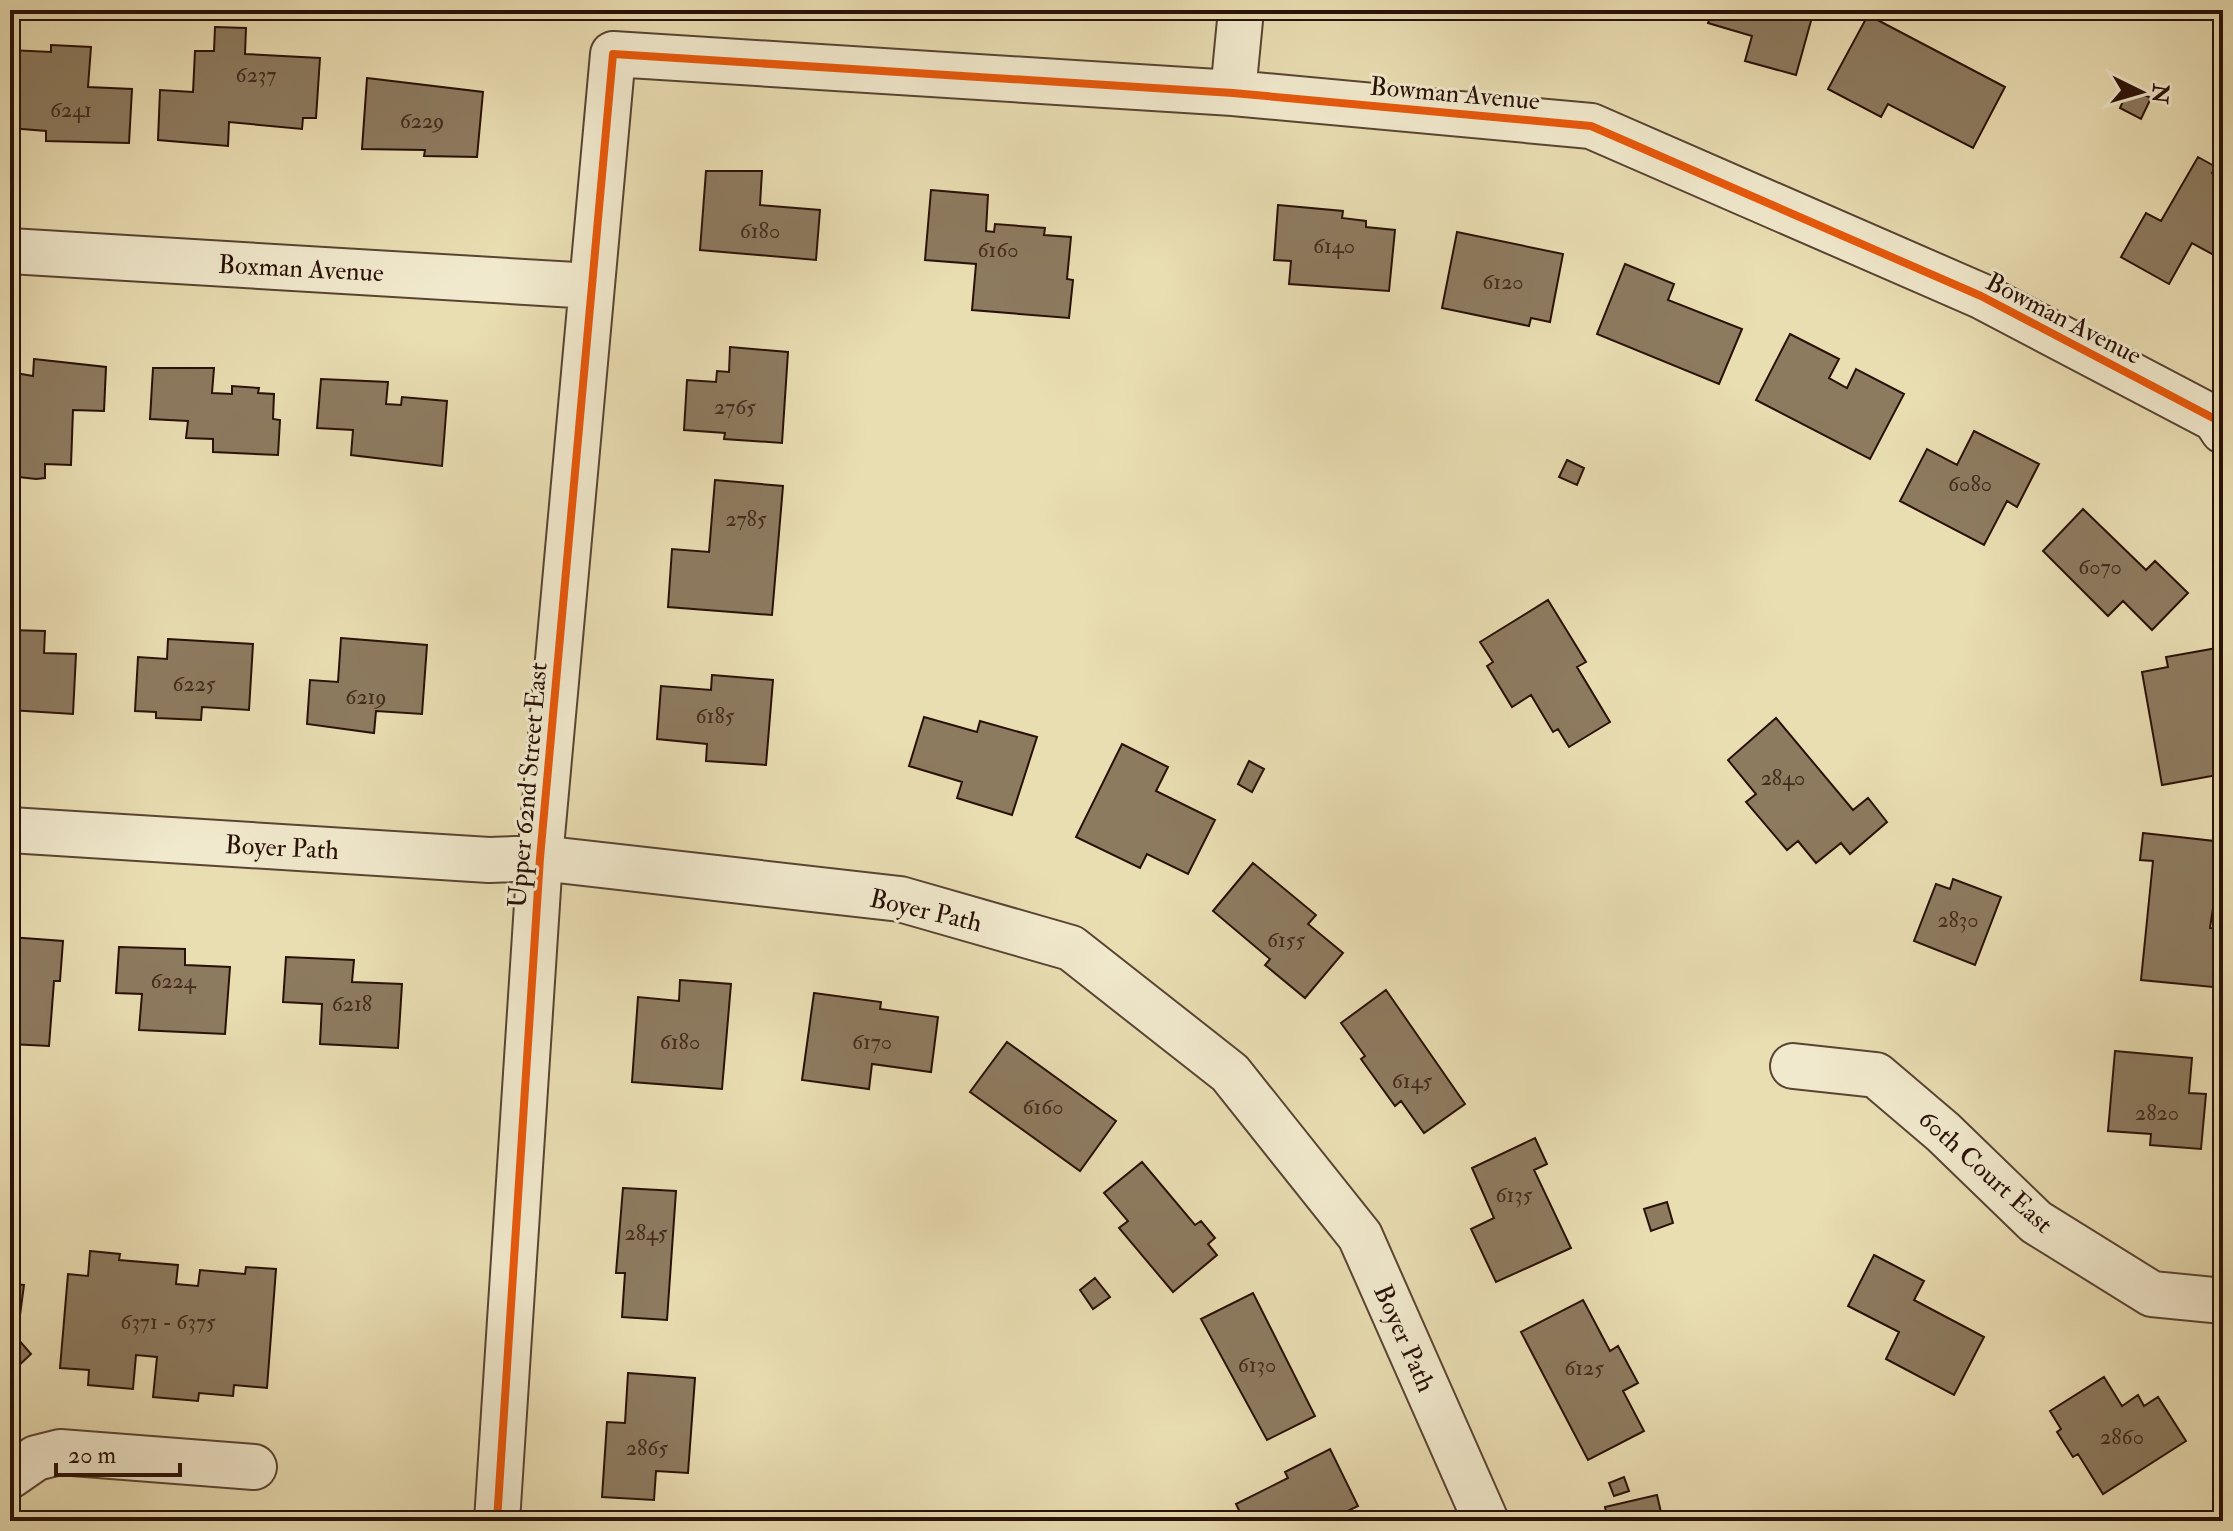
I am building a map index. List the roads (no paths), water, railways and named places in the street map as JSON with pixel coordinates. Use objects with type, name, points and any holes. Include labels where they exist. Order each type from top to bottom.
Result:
[{"type":"street","points":[[1233,93],[1241,10]]},
{"type":"street","name":"Bowman Avenue","points":[[613,54],[1233,93],[1591,126],[1981,296],[2215,419],[2223,431]]},
{"type":"street","name":"Upper 62nd Street East","points":[[497,1521],[540,858],[613,54]]},
{"type":"street","name":"Boxman Avenue","points":[[10,251],[592,286]]},
{"type":"street","name":"Boyer Path","points":[[10,830],[489,860],[540,858],[900,899],[1071,948],[1230,1073],[1360,1236],[1486,1521]]},
{"type":"street","name":"60th Court East","points":[[1793,1066],[1876,1075],[1943,1132],[2036,1222],[2152,1294],[2223,1301]]},
{"type":"street","points":[[10,1476],[36,1458],[60,1452],[254,1467]]}]
